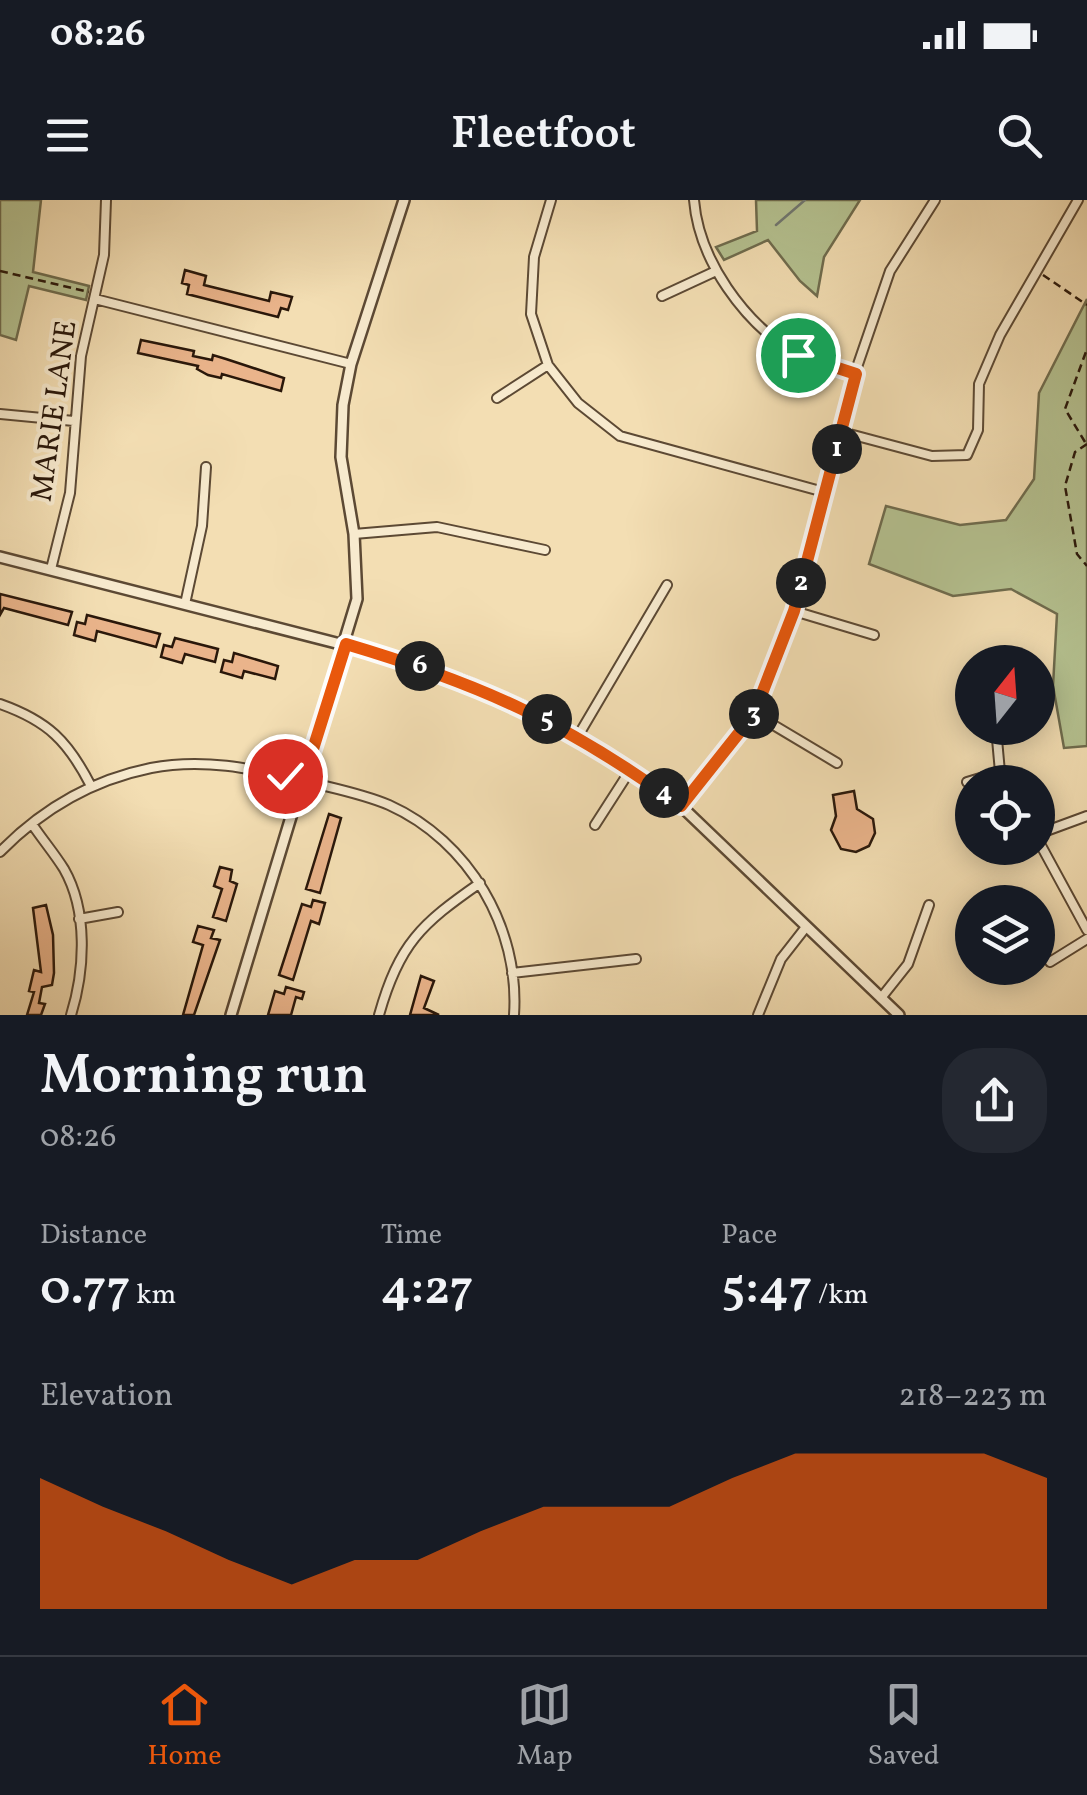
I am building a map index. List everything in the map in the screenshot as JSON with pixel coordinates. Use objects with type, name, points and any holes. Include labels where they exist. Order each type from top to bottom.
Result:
[{"type":"street","name":"MARIE LANE","points":[[51,569],[70,493],[81,356],[106,238],[106,200]]},
{"type":"street","points":[[231,1015],[346,644],[356,600],[354,534],[340,448],[343,404],[351,364],[404,200]]},
{"type":"street","points":[[550,200],[534,257],[532,314],[548,365],[578,404],[620,436],[824,492]]},
{"type":"street","points":[[694,200],[696,218],[716,270],[750,318],[798,355],[856,374]]},
{"type":"street","points":[[681,806],[754,714],[794,611],[856,374],[890,271],[935,200]]},
{"type":"street","points":[[842,432],[932,456],[967,455],[978,430],[980,384],[1000,336],[1078,200]]},
{"type":"street","points":[[662,296],[716,270]]},
{"type":"street","points":[[95,296],[351,364]]},
{"type":"street","points":[[497,398],[548,365]]},
{"type":"street","points":[[0,414],[74,421]]},
{"type":"street","points":[[185,604],[202,526],[206,467]]},
{"type":"street","points":[[354,534],[437,528],[546,550]]},
{"type":"street","points":[[0,556],[346,644],[463,681],[578,736],[681,806],[898,1015]]},
{"type":"street","points":[[578,736],[667,586]]},
{"type":"street","points":[[794,611],[874,636]]},
{"type":"street","points":[[0,704],[31,715],[72,748],[91,786]]},
{"type":"street","points":[[754,714],[838,763]]},
{"type":"street","points":[[0,852],[32,824],[91,786],[152,768],[193,764],[241,766],[366,796],[402,812],[444,842],[480,883],[497,916],[512,973],[514,1015]]},
{"type":"street","points":[[595,825],[631,769]]},
{"type":"street","points":[[1055,830],[1087,816]]},
{"type":"street","points":[[32,824],[66,872],[80,919],[81,969],[71,1015]]},
{"type":"street","points":[[1053,865],[1087,930]]},
{"type":"street","points":[[379,1015],[392,973],[418,932],[430,918],[480,883]]},
{"type":"street","points":[[882,998],[908,964],[929,905]]},
{"type":"street","points":[[80,919],[118,912]]},
{"type":"street","points":[[758,1015],[780,959],[806,927]]},
{"type":"street","points":[[1055,959],[1087,940]]},
{"type":"street","points":[[512,973],[636,958]]},
{"type":"path","points":[[0,271],[95,296]]},
{"type":"path","points":[[1038,272],[1087,305]]},
{"type":"path","points":[[1087,348],[1065,410],[1087,444],[1075,452],[1065,486],[1077,554],[1087,566]]},
{"type":"green space","points":[[0,200],[41,200],[33,272],[89,286],[86,300],[29,286],[16,340],[0,335]]},
{"type":"green space","points":[[756,200],[860,200],[824,257],[817,296],[768,240],[724,260],[716,247],[757,231]]},
{"type":"green space","points":[[1087,299],[1087,746],[1064,748],[1055,697],[1057,614],[1011,589],[953,596],[869,564],[886,506],[960,525],[1006,520],[1034,479],[1039,393]]},
{"type":"building","points":[[185,270],[206,276],[204,285],[269,301],[271,292],[292,297],[288,310],[281,308],[278,317],[187,294],[189,285],[182,283]]},
{"type":"building","points":[[141,340],[194,351],[193,356],[212,360],[213,355],[284,378],[281,391],[222,374],[221,378],[208,375],[198,366],[138,353]]},
{"type":"building","points":[[0,594],[72,612],[68,625],[4,608],[0,615]]},
{"type":"building","points":[[87,615],[160,634],[156,647],[97,631],[95,641],[74,635],[77,622],[85,624]]},
{"type":"building","points":[[175,638],[218,649],[215,662],[185,654],[182,663],[161,657],[164,645],[172,647]]},
{"type":"building","points":[[234,653],[278,666],[275,679],[244,671],[242,678],[221,672],[224,660],[232,662]]},
{"type":"building","points":[[854,791],[857,809],[873,819],[875,833],[869,846],[856,852],[841,849],[831,830],[836,816],[833,795]]},
{"type":"building","points":[[329,814],[341,818],[320,893],[306,889]]},
{"type":"building","points":[[220,867],[232,870],[230,881],[237,884],[226,921],[213,917],[222,889],[214,886]]},
{"type":"building","points":[[313,900],[325,903],[319,924],[311,921],[293,980],[279,975],[302,904],[311,907]]},
{"type":"building","points":[[46,905],[53,935],[52,985],[42,987],[39,1003],[45,1004],[41,1015],[27,1015],[34,992],[29,991],[34,970],[41,972],[33,908]]},
{"type":"building","points":[[198,926],[214,930],[211,938],[220,940],[194,1015],[183,1015],[203,945],[193,942]]},
{"type":"building","points":[[421,976],[434,981],[424,1008],[439,1015],[410,1015]]},
{"type":"building","points":[[286,987],[304,992],[302,999],[296,997],[291,1015],[268,1015],[275,991],[284,994]]},
{"type":"waterway","points":[[776,225],[805,200]]},
{"type":"route","points":[[285,776],[303,781],[346,644],[506,698],[578,736],[681,806],[754,714],[794,611],[842,432],[856,374],[798,355]]}]
